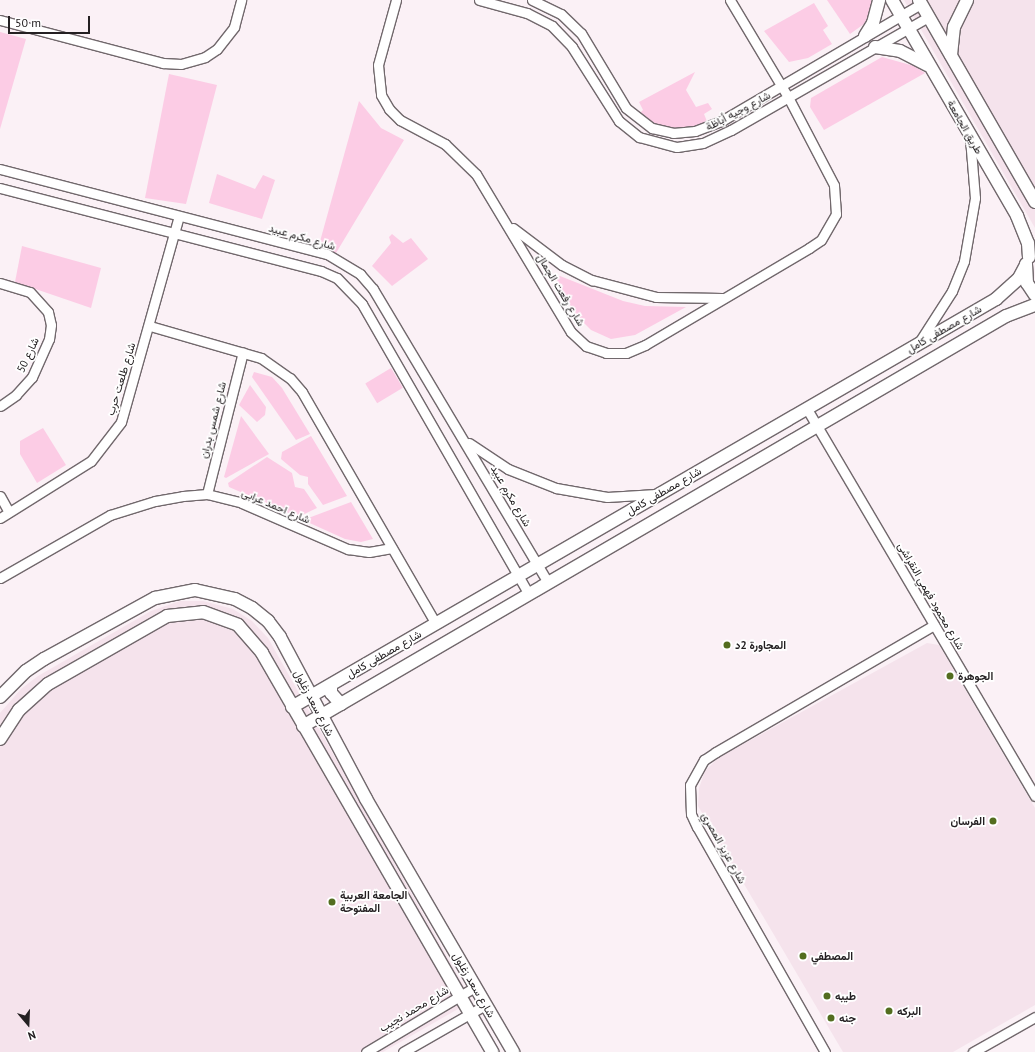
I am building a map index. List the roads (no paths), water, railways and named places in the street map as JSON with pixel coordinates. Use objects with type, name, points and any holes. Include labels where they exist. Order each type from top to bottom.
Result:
[{"type":"street","points":[[2,20],[163,64],[180,64],[206,57],[217,49],[234,27],[241,0]]},
{"type":"street","name":"شارع رفعت الجمال","points":[[396,0],[378,65],[382,95],[400,120],[445,144],[462,158],[476,174],[508,224],[571,332],[586,346],[606,353],[626,353],[645,345],[821,240],[836,214],[834,184],[788,97],[730,0]]},
{"type":"street","name":"شارع وجيه أباظة","points":[[479,0],[527,13],[552,26],[572,47],[619,121],[651,143],[677,147],[703,143],[788,97],[928,17]]},
{"type":"street","name":"شارع وجيه أباظة","points":[[532,0],[549,7],[572,23],[589,44],[626,108],[642,122],[662,131],[684,133],[706,128],[781,86],[901,15],[920,2]]},
{"type":"street","points":[[865,36],[873,23],[879,0]]},
{"type":"street","name":"طريق الجامعة","points":[[892,0],[1017,216],[1028,243],[1030,257],[1028,283],[1035,294]]},
{"type":"street","points":[[951,56],[954,27],[967,0]]},
{"type":"street","points":[[920,2],[1035,202]]},
{"type":"street","points":[[875,47],[911,55],[931,68]]},
{"type":"street","points":[[916,345],[952,291],[967,249],[975,198],[969,133]]},
{"type":"street","name":"شارع مكرم عبيد","points":[[0,169],[327,254],[360,274],[373,289],[465,440],[548,583]]},
{"type":"street","points":[[0,188],[321,271],[337,278],[351,290],[529,594]]},
{"type":"street","name":"شارع طلعت حرب","points":[[0,518],[71,476],[108,443],[121,422],[130,398],[179,216]]},
{"type":"street","points":[[508,224],[562,265],[592,280],[656,297],[723,298]]},
{"type":"street","name":"شارع مصطفى كامل","points":[[292,707],[996,299],[1019,278],[1030,257]]},
{"type":"street","name":"شارع 50","points":[[0,284],[36,296],[48,312],[51,326],[49,339],[32,377],[16,395],[0,406]]},
{"type":"street","name":"شارع مصطفى كامل","points":[[303,726],[1006,316],[1035,304]]},
{"type":"street","points":[[150,326],[243,352],[276,366],[302,392],[436,624]]},
{"type":"street","name":"شارع شمس بدران","points":[[207,494],[243,352]]},
{"type":"street","name":"شارع محمود فهمي النقراشى","points":[[807,409],[1035,796]]},
{"type":"street","points":[[465,440],[508,469],[556,488],[607,497],[659,494]]},
{"type":"street","name":"شارع احمد عرابى","points":[[0,578],[110,515],[156,501],[207,494],[242,503],[348,549],[369,552],[392,548]]},
{"type":"street","points":[[0,496],[9,512]]},
{"type":"street","name":"شارع سعد زغلول","points":[[0,697],[26,671],[44,659],[155,598],[195,590],[235,599],[268,621],[280,637],[320,716],[513,1052]]},
{"type":"street","name":"شارع سعد زغلول","points":[[0,739],[19,710],[48,684],[150,624],[185,611],[221,616],[242,630],[262,653],[492,1052]]},
{"type":"street","name":"شارع عزيز المصري","points":[[825,1052],[697,827],[691,814],[690,785],[704,760],[716,752],[934,625]]},
{"type":"street","points":[[331,685],[331,693],[341,704]]},
{"type":"street","name":"شارع محمد نجيب","points":[[366,1052],[475,987]]},
{"type":"street","points":[[403,1052],[485,1004]]},
{"type":"street","points":[[973,1052],[1035,1017]]},
{"type":"place","name":"المجاورة 2د","points":[[727,645]]},
{"type":"place","name":"الجوهرة","points":[[950,676]]},
{"type":"place","name":"الفرسان","points":[[993,821]]},
{"type":"place","name":"الجامعة العربية المفتوحة","points":[[332,902]]},
{"type":"place","name":"المصطفي","points":[[803,956]]},
{"type":"place","name":"طيبه","points":[[827,996]]},
{"type":"place","name":"البركه","points":[[889,1011]]},
{"type":"place","name":"جنه","points":[[831,1018]]}]
